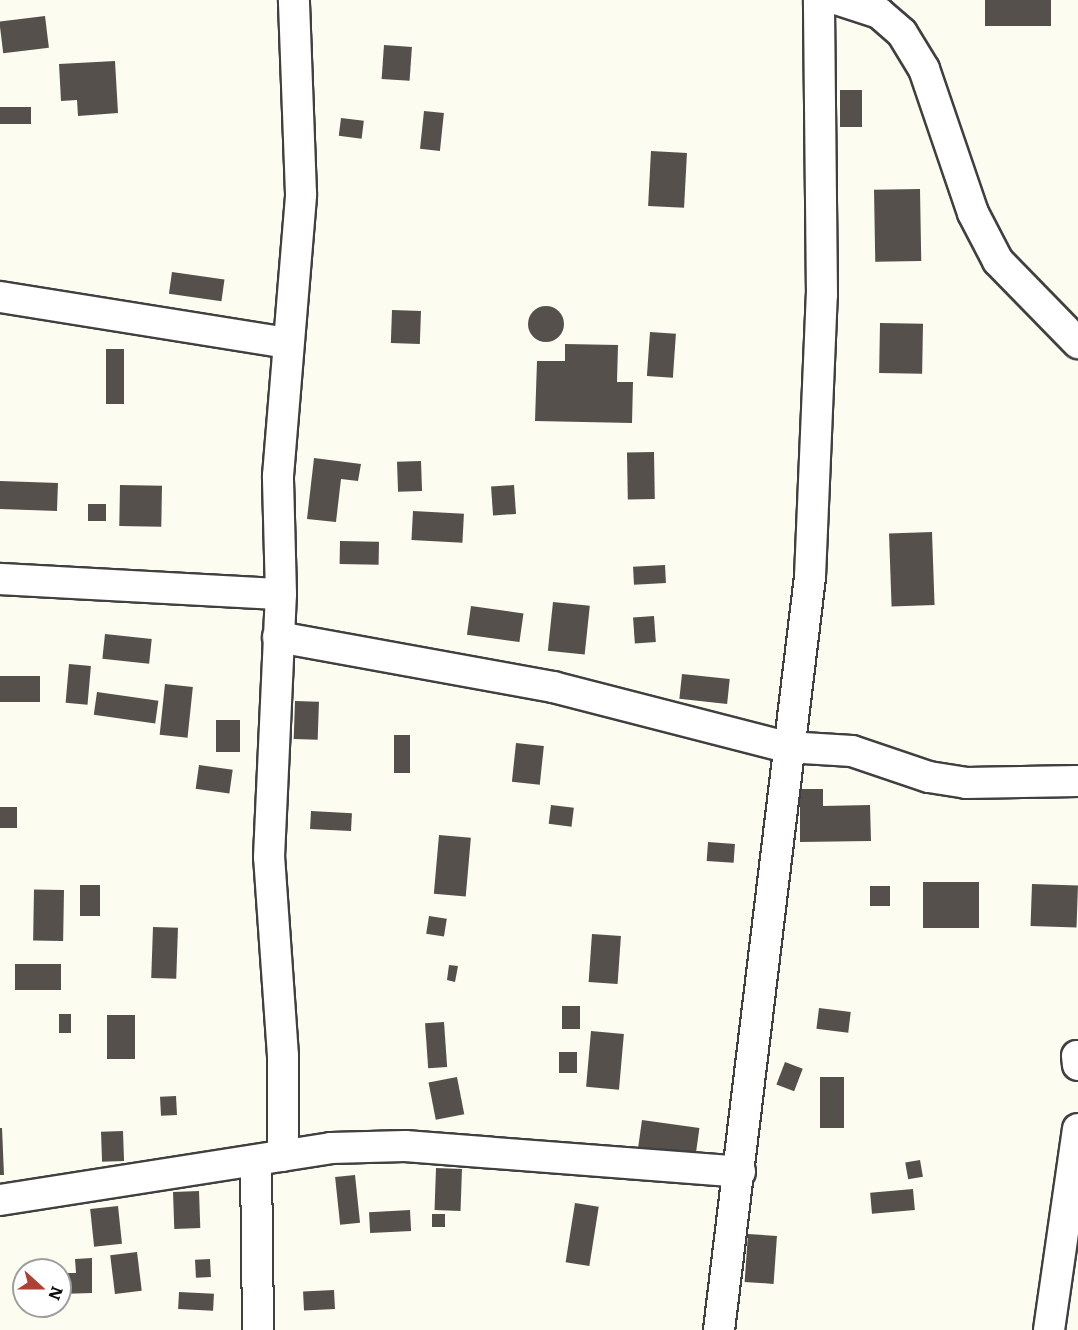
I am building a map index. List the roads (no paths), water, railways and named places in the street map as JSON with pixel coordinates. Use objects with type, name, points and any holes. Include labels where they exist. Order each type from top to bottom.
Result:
[{"type":"street","points":[[258,1330],[269,1160],[283,1056],[269,857],[281,594],[278,476],[286,344],[300,194],[294,0]]},
{"type":"street","points":[[719,1330],[740,1172],[787,747],[810,577],[822,295],[819,0]]},
{"type":"street","points":[[839,0],[879,13],[902,33],[924,69],[973,213],[998,261],[1078,343]]},
{"type":"street","points":[[0,297],[286,344]]},
{"type":"street","points":[[0,579],[281,594]]},
{"type":"street","points":[[278,637],[553,687],[787,747],[852,751],[929,777],[966,783],[1078,781]]},
{"type":"street","points":[[1049,1330],[1078,1129]]},
{"type":"street","points":[[0,1200],[269,1160],[405,1146],[740,1172]]}]
